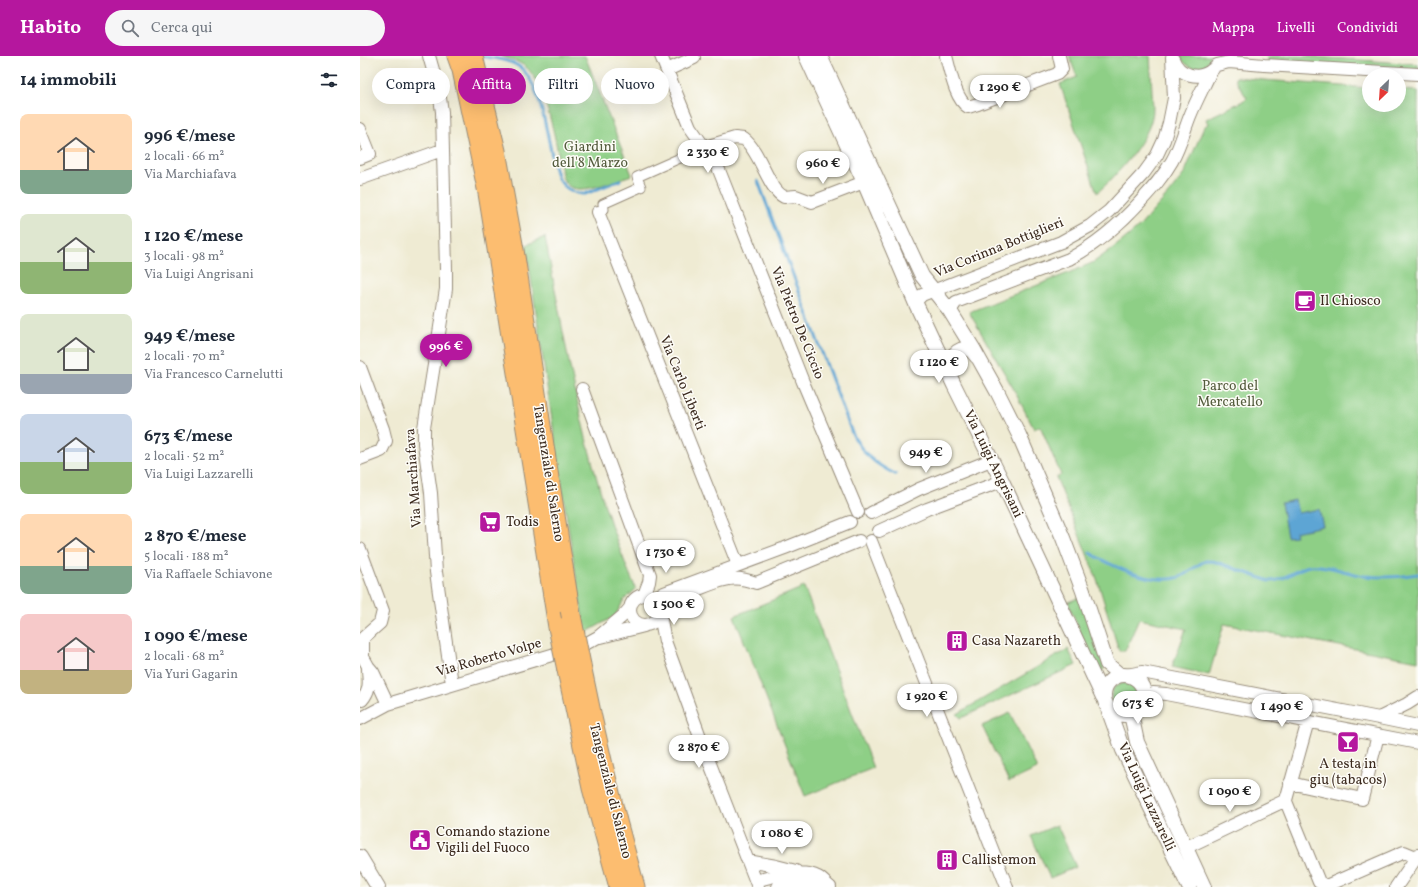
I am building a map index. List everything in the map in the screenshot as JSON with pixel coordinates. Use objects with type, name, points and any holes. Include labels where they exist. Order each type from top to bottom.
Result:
[{"type":"highway","name":"Tangenziale di Salerno","points":[[458,56],[488,193],[558,627],[574,667],[595,733],[615,817],[635,887]]},
{"type":"highway","name":"Tangenziale di Salerno","points":[[474,56],[496,151],[513,243],[570,610],[574,667],[592,788],[619,887]]},
{"type":"street","name":"Via Marchiafava","points":[[429,56],[439,91],[442,112],[446,289],[424,428],[424,438],[431,493],[436,572],[452,684]]},
{"type":"street","name":"Via Pietro De Ciccio","points":[[661,56],[666,68]]},
{"type":"street","points":[[669,69],[694,58],[693,56]]},
{"type":"street","name":"Via Luigi Angrisani","points":[[806,56],[864,182],[916,304],[1002,481],[1105,701]]},
{"type":"street","points":[[820,56],[922,276],[950,311],[980,360],[1019,435],[1063,538],[1083,591],[1107,664],[1124,675],[1133,677],[1142,686],[1144,698],[1140,708],[1131,714],[1120,715],[1110,710],[1105,701],[1106,686],[1110,680],[1124,675],[1142,672],[1418,726]]},
{"type":"street","points":[[946,56],[959,98],[968,106],[978,104],[1057,74],[1062,69],[1059,56]]},
{"type":"street","points":[[1172,56],[1178,68],[1188,75],[1200,76],[1216,64],[1229,62],[1418,74]]},
{"type":"street","name":"Via Corinna Bottiglieri","points":[[916,304],[917,300],[922,295],[933,290],[1061,242],[1090,226],[1109,211],[1144,173],[1157,155],[1164,140],[1174,98],[1172,56]]},
{"type":"street","points":[[950,311],[956,302],[1069,259],[1098,242],[1125,219],[1159,182],[1173,161],[1182,141],[1190,116],[1216,64]]},
{"type":"street","name":"Via Pietro De Ciccio","points":[[669,75],[690,127],[705,146],[717,165],[803,382],[858,512]]},
{"type":"street","points":[[360,129],[370,154],[360,158]]},
{"type":"street","points":[[598,212],[604,209],[603,204],[641,187],[637,177],[705,146],[735,138],[744,139],[752,148],[778,193],[784,197],[796,196],[812,202],[864,182]]},
{"type":"street","points":[[360,180],[442,150]]},
{"type":"street","name":"Via Carlo Liberti","points":[[598,212],[738,565]]},
{"type":"street","points":[[950,376],[950,360],[959,350],[966,348],[969,349],[980,360]]},
{"type":"street","points":[[360,367],[386,441],[381,451],[360,459]]},
{"type":"street","points":[[582,389],[650,575],[663,587],[674,589]]},
{"type":"street","points":[[991,460],[919,489],[871,512],[858,512],[852,517],[850,522],[850,532],[852,536],[865,541],[938,714],[1007,887]]},
{"type":"street","points":[[879,531],[928,509],[1002,481]]},
{"type":"street","points":[[665,642],[645,626],[638,624],[633,620],[630,614],[630,608],[636,597],[654,603],[730,579],[744,579],[756,583],[875,538],[879,531],[880,524],[878,519],[871,512]]},
{"type":"street","points":[[654,603],[674,589],[850,522]]},
{"type":"street","points":[[360,549],[383,611],[380,623],[361,634],[363,659],[369,686],[366,694],[361,700]]},
{"type":"street","points":[[650,575],[649,582],[665,642],[707,756],[748,861],[759,885],[766,878],[796,873],[811,875]]},
{"type":"street","points":[[645,626],[652,624],[657,620],[654,603]]},
{"type":"street","name":"Via Roberto Volpe","points":[[360,719],[388,704],[588,643],[598,637],[630,608]]},
{"type":"street","name":"Via Roberto Volpe","points":[[598,637],[645,626]]},
{"type":"street","points":[[363,659],[373,672],[388,704]]},
{"type":"street","points":[[1144,698],[1153,693],[1166,694],[1418,743]]},
{"type":"street","points":[[1379,718],[1418,697]]},
{"type":"street","name":"Via Roberto Volpe","points":[[361,700],[374,700],[388,704]]},
{"type":"street","name":"Via Luigi Lazzarelli","points":[[1105,701],[1123,750],[1189,887]]},
{"type":"street","name":"Via Luigi Lazzarelli","points":[[1131,714],[1137,742],[1204,887]]},
{"type":"street","points":[[1308,721],[1285,800],[1319,882],[1326,886],[1404,852],[1417,856],[1396,887]]},
{"type":"street","points":[[1290,783],[1362,799],[1378,735]]},
{"type":"street","points":[[1185,848],[1285,800]]},
{"type":"street","points":[[360,857],[378,887]]},
{"type":"street","points":[[748,861],[776,866],[818,877],[829,887]]},
{"type":"street","points":[[778,887],[795,884],[829,887]]},
{"type":"green space","name":"Giardini dell'8 Marzo","points":[[501,56],[585,56],[590,68],[534,68],[534,77],[526,67]]},
{"type":"green space","points":[[1069,56],[1150,56],[1153,108],[1152,119],[1141,143],[1123,166],[1097,193],[1060,84],[1077,77]]},
{"type":"green space","points":[[1180,56],[1211,56],[1205,65],[1196,68],[1187,65]]},
{"type":"green space","points":[[1267,56],[1298,56],[1418,64],[1418,71],[1406,70],[1406,68],[1373,68],[1267,61]]},
{"type":"green space","name":"Giardini dell'8 Marzo","points":[[593,76],[601,97],[601,104],[604,104],[632,175],[586,189],[573,188],[568,185],[563,177],[546,104],[593,104]]},
{"type":"green space","name":"Parco del Mercatello","points":[[1235,78],[1362,87],[1362,112],[1406,112],[1406,90],[1418,91],[1418,661],[1224,624],[1209,675],[1172,667],[1186,629],[1139,619],[1125,651],[1119,651],[1097,579],[1056,477],[1061,475],[1041,428],[1040,426],[1034,429],[1013,388],[969,312],[1094,262],[1140,226],[1184,174],[1204,127],[1208,124],[1206,119],[1247,98]]},
{"type":"green space","points":[[545,237],[571,371],[592,460],[604,504],[636,589],[624,600],[615,616],[585,633],[526,245]]},
{"type":"green space","points":[[804,587],[873,768],[805,796],[734,616]]},
{"type":"green space","points":[[1079,598],[1104,668],[1101,673],[1098,674],[1095,671],[1068,602]]},
{"type":"green space","points":[[1068,649],[1076,665],[961,718],[957,714]]},
{"type":"green space","points":[[1124,683],[1133,687],[1137,696],[1133,705],[1124,709],[1115,705],[1111,696],[1115,687]]},
{"type":"green space","points":[[1010,713],[1037,769],[1009,782],[982,726]]},
{"type":"green space","points":[[1057,825],[1076,867],[1050,878],[1031,836]]},
{"type":"water","points":[[1295,500],[1298,513],[1319,509],[1323,526],[1295,532],[1296,536],[1287,537],[1281,503]]},
{"type":"waterway","points":[[483,57],[508,61],[517,65],[527,75],[533,84],[541,106],[558,178],[563,185],[573,192],[585,194],[620,180]]},
{"type":"waterway","points":[[758,181],[852,433],[860,447],[869,457],[895,474]]},
{"type":"waterway","points":[[1090,553],[1110,564],[1134,574],[1158,579],[1180,577],[1206,561],[1216,562],[1269,581],[1279,580],[1309,566],[1323,566],[1372,577],[1392,577],[1418,574]]},
{"type":"place","name":"Il Chiosco","points":[[1305,301]]},
{"type":"place","name":"Todis","points":[[490,522]]},
{"type":"place","name":"Casa Nazareth","points":[[957,641]]},
{"type":"place","name":"A testa in giu (tabacos)","points":[[1348,742]]},
{"type":"place","name":"Comando stazione Vigili del Fuoco","points":[[420,840]]},
{"type":"place","name":"Callistemon","points":[[947,860]]}]
